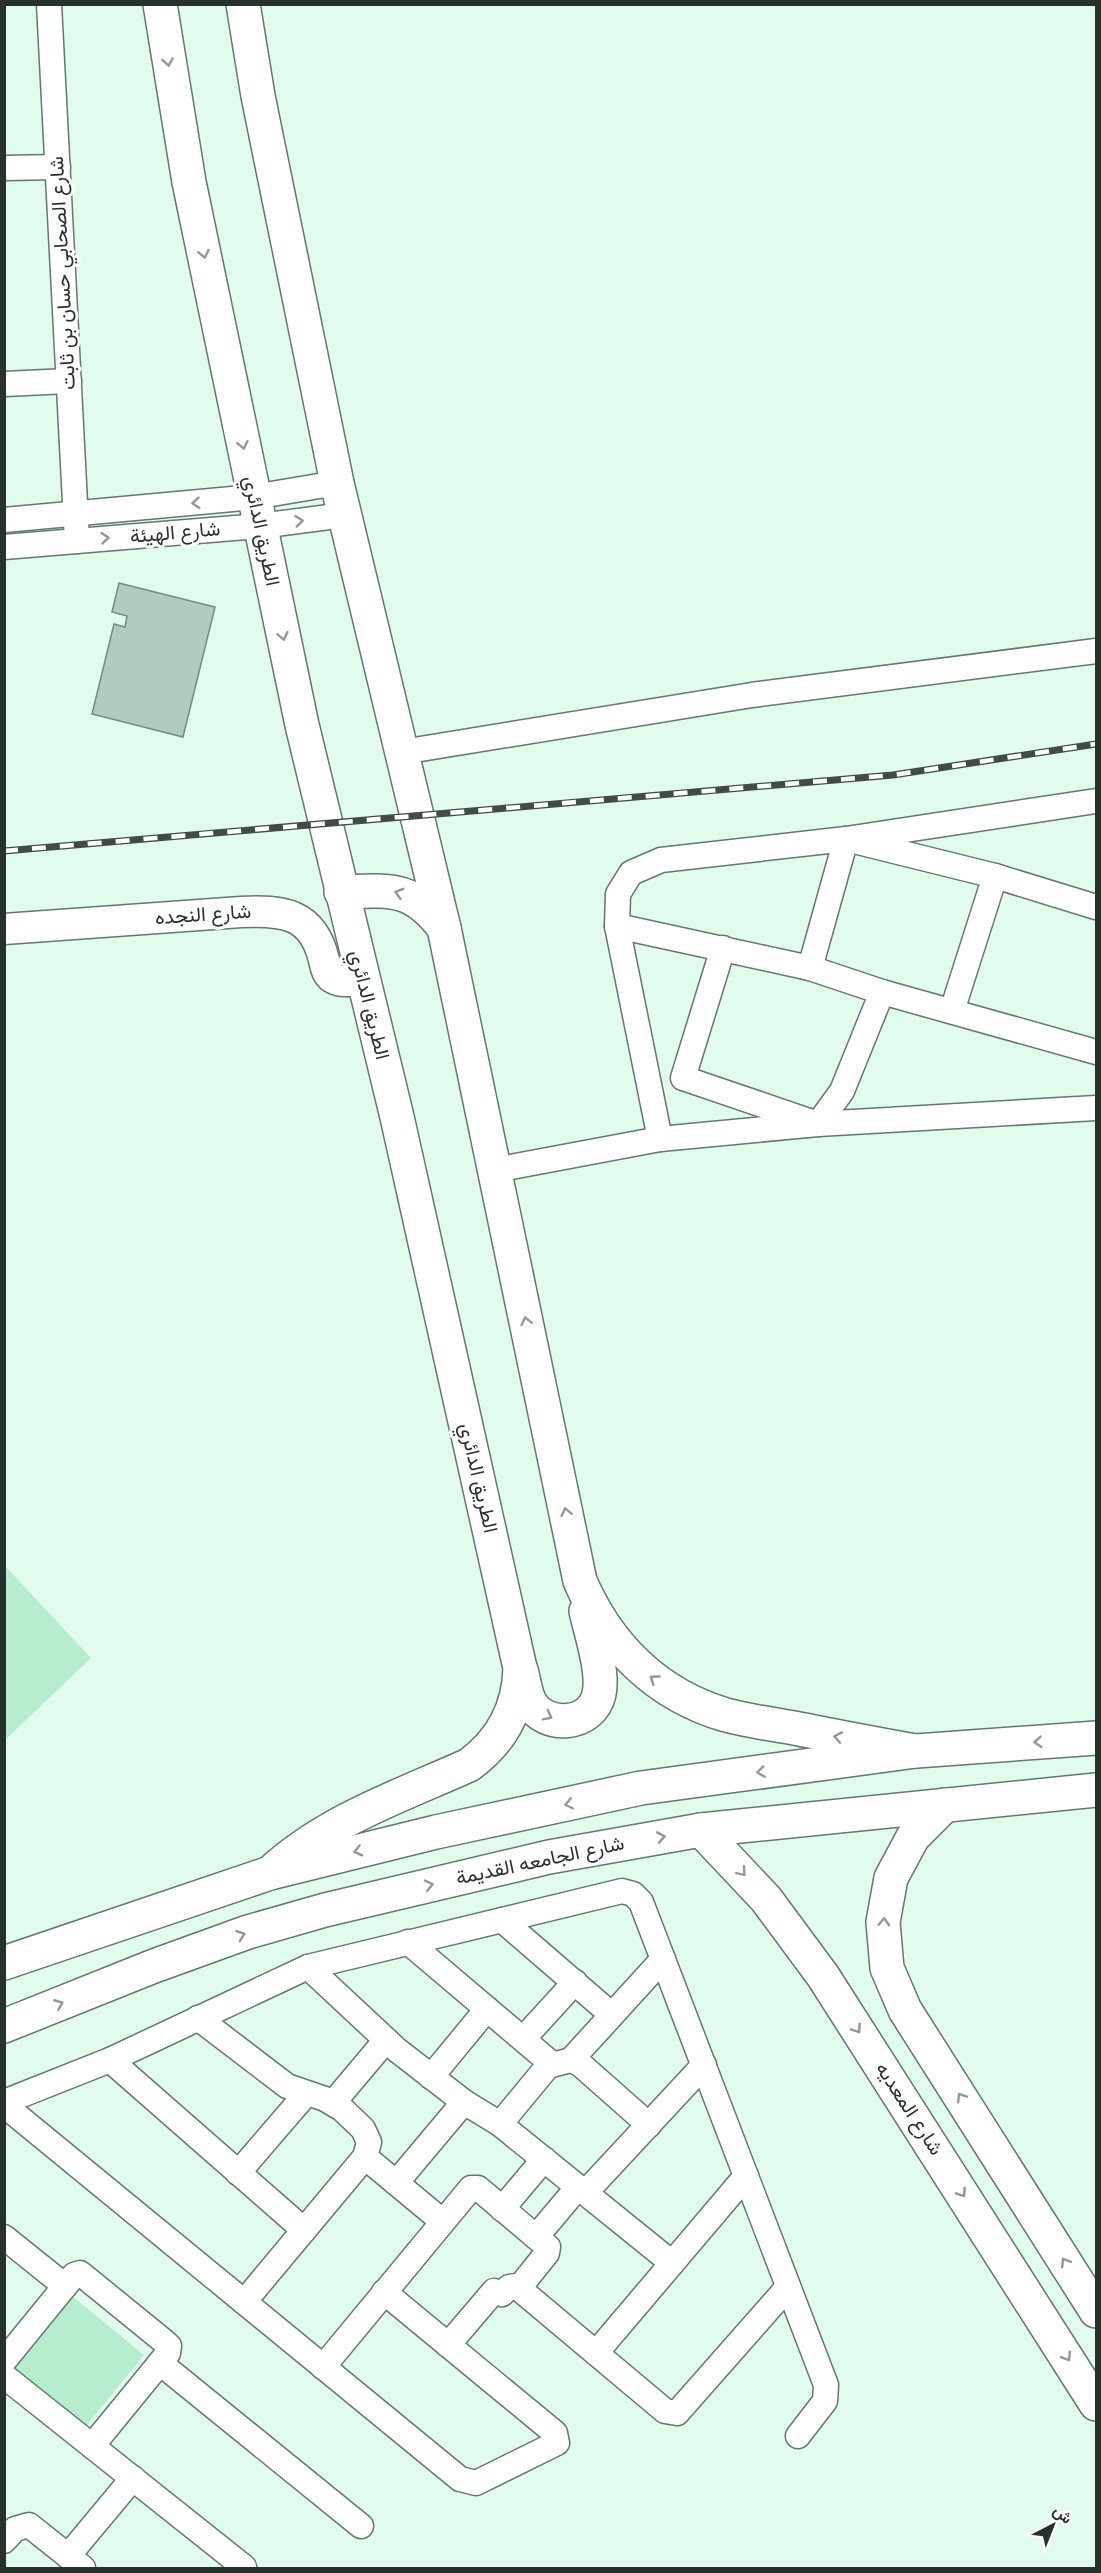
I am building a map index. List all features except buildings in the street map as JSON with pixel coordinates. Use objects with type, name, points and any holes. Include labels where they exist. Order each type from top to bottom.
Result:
[{"type":"main road","name":"الطريق الدائري","points":[[160,4],[189,182],[302,725],[397,1116],[520,1668],[518,1694],[510,1718],[502,1733],[481,1755],[469,1764],[323,1832],[305,1843],[270,1873]]},
{"type":"main road","points":[[243,4],[262,120],[337,483],[444,928],[600,1677],[599,1695],[591,1710],[576,1719],[558,1721],[542,1715],[530,1702],[520,1668]]},
{"type":"main road","points":[[341,891],[389,891],[411,897],[430,910],[444,928]]},
{"type":"main road","points":[[580,1581],[595,1612],[614,1642],[647,1674],[686,1700],[728,1716],[916,1751]]},
{"type":"main road","points":[[4,1963],[270,1873],[436,1832],[641,1788],[916,1751],[1096,1738]]},
{"type":"main road","name":"شارع الجامعه القديمة","points":[[4,2026],[164,1962],[248,1932],[325,1910],[549,1857],[701,1830],[1096,1790]]},
{"type":"main road","points":[[945,1805],[913,1837],[891,1878],[883,1922],[887,1968],[905,2010],[1096,2311]]},
{"type":"main road","name":"شارع المعديه","points":[[701,1830],[766,1899],[795,1937],[989,2234],[1096,2404]]},
{"type":"main road","points":[[989,2234],[1032,2209]]},
{"type":"street","name":"شارع الصحابي حسان بن ثابت","points":[[49,4],[77,541]]},
{"type":"street","points":[[4,168],[58,167]]},
{"type":"street","points":[[4,384],[69,381]]},
{"type":"street","name":"شارع الهيئة","points":[[4,547],[77,541],[257,512],[337,483]]},
{"type":"street","name":"شارع الهيئة","points":[[4,520],[76,514],[257,512],[345,515]]},
{"type":"street","points":[[402,752],[753,695],[1096,651]]},
{"type":"street","points":[[660,1139],[617,926],[618,894],[632,873],[661,861],[846,839],[1096,801]]},
{"type":"street","points":[[846,839],[996,876],[1096,907]]},
{"type":"street","points":[[810,968],[846,839]]},
{"type":"street","points":[[952,1011],[996,876]]},
{"type":"street","name":"شارع النجده","points":[[4,929],[230,912],[279,911],[294,916],[310,930],[320,947],[327,972],[332,978],[338,981],[363,980]]},
{"type":"street","points":[[617,926],[810,968],[882,992],[1096,1052]]},
{"type":"street","points":[[683,1078],[723,948]]},
{"type":"street","points":[[818,1124],[842,1091],[882,992]]},
{"type":"street","points":[[649,1085],[683,1078],[818,1124]]},
{"type":"street","points":[[495,1170],[660,1139],[818,1124],[1096,1108]]},
{"type":"street","points":[[384,2292],[555,2433],[558,2440],[555,2446],[476,2483],[465,2482],[4,2104],[110,2060],[308,1967],[622,1891],[628,1892],[641,1902],[827,2393],[825,2401],[798,2436]]},
{"type":"street","points":[[502,1920],[612,2015]]},
{"type":"street","points":[[408,1942],[524,2039],[562,2062],[580,2064],[648,2125]]},
{"type":"street","points":[[500,2124],[545,2069],[562,2062],[612,2015],[663,1959]]},
{"type":"street","points":[[308,1967],[386,2040],[431,2077],[464,2102],[500,2124],[672,2263]]},
{"type":"street","points":[[524,2039],[575,1982]]},
{"type":"street","points":[[431,2077],[487,2009]]},
{"type":"street","points":[[198,2018],[287,2086],[333,2103],[367,2135],[369,2142],[365,2157],[244,2302]]},
{"type":"street","points":[[333,2103],[386,2040]]},
{"type":"street","points":[[110,2060],[304,2230]]},
{"type":"street","points":[[536,2237],[648,2125],[704,2065]]},
{"type":"street","points":[[238,2173],[306,2094]]},
{"type":"street","points":[[396,2183],[464,2102]]},
{"type":"street","points":[[365,2157],[442,2221]]},
{"type":"street","points":[[502,2209],[544,2160]]},
{"type":"street","points":[[597,2353],[746,2176]]},
{"type":"street","points":[[323,2367],[469,2188],[473,2187],[546,2246],[548,2251],[519,2288]]},
{"type":"street","points":[[4,2237],[65,2286]]},
{"type":"street","points":[[4,2361],[77,2273],[83,2273],[169,2346],[168,2353],[92,2446]]},
{"type":"street","points":[[448,2345],[494,2291],[502,2294],[511,2286],[519,2288],[665,2411],[677,2413],[788,2287]]},
{"type":"street","points":[[160,2363],[361,2526]]},
{"type":"street","points":[[4,2376],[244,2567]]},
{"type":"street","points":[[4,2541],[19,2526],[29,2525],[75,2562],[133,2478]]},
{"type":"green space","points":[[5,1566],[91,1658],[5,1740]]},
{"type":"green space","points":[[73,2297],[144,2355],[82,2431],[11,2373]]},
{"type":"railway","points":[[4,851],[893,775],[1096,744]]}]
